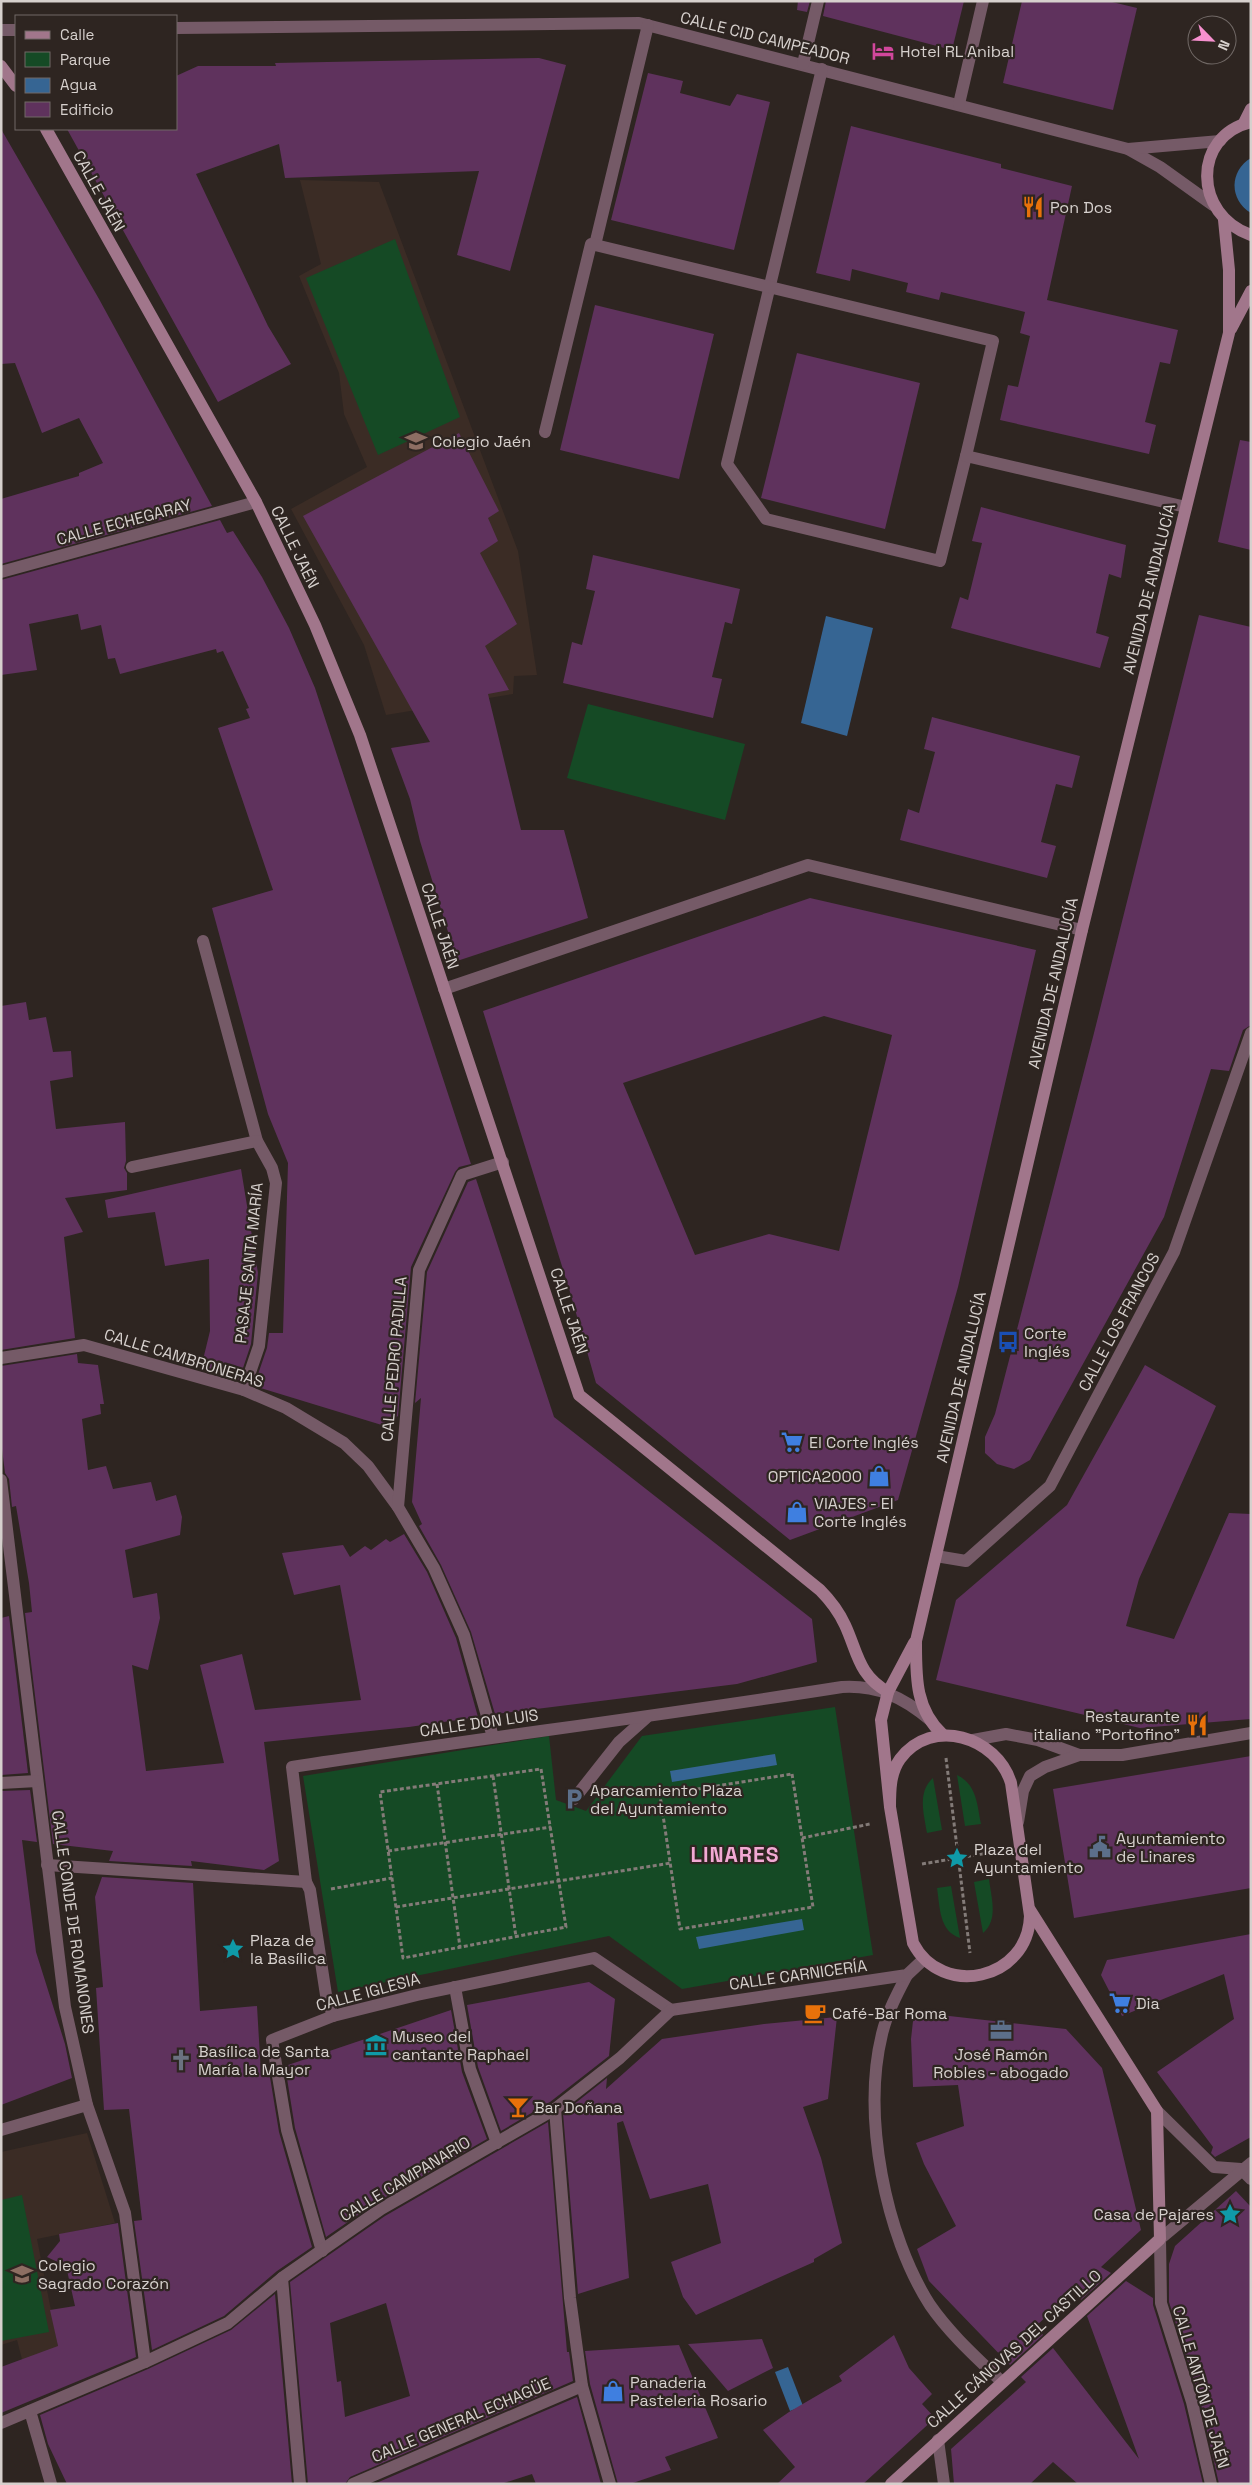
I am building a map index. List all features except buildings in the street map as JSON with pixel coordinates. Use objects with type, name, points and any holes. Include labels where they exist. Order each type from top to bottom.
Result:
[{"type":"main road","points":[[1,66],[15,85]]},
{"type":"main road","points":[[1251,109],[1248,123],[1231,130],[1220,141],[1212,154],[1207,169],[1207,188],[1213,205],[1224,220],[1239,231],[1251,235]]},
{"type":"main road","name":"CALLE JAÉN","points":[[47,130],[256,502],[315,625],[360,735],[579,1395],[820,1590],[842,1619],[863,1670],[873,1682],[888,1692]]},
{"type":"main road","name":"AVENIDA DE ANDALUCÍA","points":[[1224,220],[1229,270],[1229,333]]},
{"type":"main road","name":"AVENIDA DE ANDALUCÍA","points":[[916,1641],[1082,930],[1229,333],[1251,290]]},
{"type":"main road","points":[[890,1807],[892,1778],[900,1760],[914,1746],[943,1735],[973,1740],[990,1751],[1008,1774],[1018,1826],[1030,1924],[1024,1946],[1007,1963],[992,1972],[974,1976],[955,1975],[937,1969],[923,1960],[912,1943],[890,1807],[881,1734],[882,1708],[888,1692],[916,1641]]},
{"type":"main road","points":[[916,1641],[918,1694],[930,1720],[943,1735]]},
{"type":"main road","points":[[1029,1908],[1157,2111],[1160,2239]]},
{"type":"main road","name":"CALLE CÁNOVAS DEL CASTILLO","points":[[891,2484],[1160,2239]]},
{"type":"street","points":[[803,64],[818,1]]},
{"type":"street","points":[[959,104],[983,1]]},
{"type":"street","name":"CALLE CID CAMPEADOR","points":[[178,28],[639,23],[822,68],[1128,149],[1160,166],[1213,205]]},
{"type":"street","points":[[595,245],[648,26]]},
{"type":"street","points":[[1,30],[15,30]]},
{"type":"street","points":[[545,432],[590,244],[595,245],[769,287],[993,341],[940,561],[766,518],[727,464],[769,287],[822,68]]},
{"type":"street","name":"CALLE CID CAMPEADOR","points":[[1128,149],[1220,141]]},
{"type":"street","points":[[966,456],[1186,507]]},
{"type":"street","name":"CALLE ECHEGARAY","points":[[1,572],[256,502]]},
{"type":"street","points":[[444,989],[808,865],[1082,930]]},
{"type":"street","name":"PASAJE SANTA MARÍA","points":[[203,941],[257,1141],[272,1168],[276,1183],[259,1346],[244,1390]]},
{"type":"street","name":"CALLE LOS FRANCOS","points":[[936,1556],[966,1561],[1012,1522],[1050,1486],[1174,1252],[1251,1033]]},
{"type":"street","points":[[132,1167],[257,1141]]},
{"type":"street","name":"CALLE PEDRO PADILLA","points":[[398,1507],[419,1270],[462,1175],[503,1162]]},
{"type":"street","name":"CALLE CAMBRONERAS","points":[[1,1358],[84,1345],[244,1390],[286,1408],[344,1443],[368,1466],[398,1507],[451,1602],[464,1635],[493,1736]]},
{"type":"street","name":"CALLE CONDE DE ROMANONES","points":[[1,1480],[65,2007],[87,2105],[125,2213],[145,2362]]},
{"type":"street","name":"CALLE DON LUIS","points":[[333,2016],[326,1995],[308,1886],[292,1767],[493,1736],[646,1718],[842,1687],[867,1687],[888,1692]]},
{"type":"street","points":[[888,1692],[930,1720]]},
{"type":"street","points":[[574,1800],[619,1742],[646,1718]]},
{"type":"street","points":[[1018,1826],[1023,1791],[1030,1776],[1045,1767],[1079,1755],[1122,1755],[1251,1733]]},
{"type":"street","points":[[973,1740],[1006,1734],[1038,1740],[1079,1755]]},
{"type":"street","points":[[1,1783],[37,1782]]},
{"type":"street","points":[[47,1865],[308,1886]]},
{"type":"street","name":"CALLE IGLESIA","points":[[322,2251],[287,2130],[272,2040],[333,2016],[456,1987],[594,1958],[671,2010]]},
{"type":"street","points":[[923,1960],[907,1975],[891,2006],[882,2035],[876,2074],[877,2147],[884,2186],[893,2220],[917,2282],[945,2324],[1002,2382]]},
{"type":"street","name":"CALLE CARNICERÍA","points":[[671,2010],[907,1975]]},
{"type":"street","points":[[456,1987],[470,2069],[497,2143]]},
{"type":"street","name":"CALLE CAMPANARIO","points":[[1,2423],[145,2362],[228,2323],[282,2278],[381,2209],[555,2109],[620,2058],[671,2010]]},
{"type":"street","points":[[1,2130],[87,2105]]},
{"type":"street","points":[[555,2109],[570,2298],[582,2386],[610,2484]]},
{"type":"street","points":[[1157,2111],[1214,2167],[1246,2166]]},
{"type":"street","points":[[1246,2166],[1251,2180]]},
{"type":"street","points":[[1160,2239],[1246,2166]]},
{"type":"street","name":"CALLE ANTÓN DE JAÉN","points":[[1160,2239],[1161,2303],[1192,2402],[1211,2484]]},
{"type":"street","points":[[282,2278],[300,2484]]},
{"type":"street","name":"CALLE GENERAL ECHAGÜE","points":[[353,2484],[582,2386]]},
{"type":"street","points":[[30,2411],[51,2484]]},
{"type":"street","points":[[938,2440],[944,2484]]},
{"type":"path","points":[[946,1757],[970,1955]]},
{"type":"path","points":[[541,1769],[566,1927],[403,1958],[380,1792],[437,1784],[541,1769]]},
{"type":"path","points":[[792,1774],[802,1838],[813,1907],[680,1928],[660,1795],[792,1774]]},
{"type":"path","points":[[493,1776],[516,1937]]},
{"type":"path","points":[[437,1784],[460,1947]]},
{"type":"path","points":[[388,1852],[551,1827]]},
{"type":"path","points":[[802,1838],[853,1828]]},
{"type":"path","points":[[914,1865],[1000,1851]]},
{"type":"path","points":[[396,1907],[671,1863]]},
{"type":"path","points":[[308,1886],[321,1890],[392,1878]]},
{"type":"shaded area","name":"Colegio Jaén","points":[[300,180],[379,182],[518,551],[537,675],[514,676],[513,694],[386,715],[364,645],[291,509],[367,467],[344,414],[339,373],[299,276],[321,264]]},
{"type":"shaded area","name":"Colegio Sagrado Corazón","points":[[87,2133],[115,2223],[37,2239],[65,2382],[32,2398],[17,2340],[1,2345],[1,2152]]},
{"type":"green space","points":[[395,239],[460,417],[378,455],[306,278]]},
{"type":"green space","points":[[588,704],[745,744],[725,820],[567,778]]},
{"type":"green space","points":[[835,1707],[873,1955],[682,1989],[609,1936],[338,1992],[303,1776],[549,1736],[556,1800],[586,1811],[642,1736]]},
{"type":"green space","points":[[957,1775],[969,1784],[975,1796],[981,1824],[965,1826]]},
{"type":"green space","points":[[933,1778],[942,1830],[927,1833],[923,1811],[923,1797],[928,1784]]},
{"type":"green space","points":[[989,1879],[993,1908],[991,1922],[983,1933],[974,1882]]},
{"type":"green space","points":[[951,1886],[960,1938],[948,1930],[940,1910],[937,1888]]},
{"type":"green space","points":[[22,2195],[49,2332],[1,2341],[1,2200]]},
{"type":"water","points":[[1251,158],[1251,213],[1239,201],[1235,186],[1239,170]]},
{"type":"water","points":[[826,616],[873,628],[847,736],[801,723]]},
{"type":"water","points":[[775,1754],[777,1765],[672,1782],[670,1771]]},
{"type":"water","points":[[802,1919],[804,1930],[699,1949],[696,1937]]},
{"type":"water","points":[[788,2367],[803,2406],[790,2411],[775,2372]]},
{"type":"place","name":"Hotel RL Anibal","points":[[883,51]]},
{"type":"place","name":"Pon Dos","points":[[1033,207]]},
{"type":"place","name":"Colegio Jaén","points":[[416,441]]},
{"type":"place","name":"Corte Inglés","points":[[1008,1342]]},
{"type":"place","name":"El Corte Inglés","points":[[792,1442]]},
{"type":"place","name":"OPTICA2000","points":[[879,1476]]},
{"type":"place","name":"VIAJES - El Corte Inglés","points":[[797,1512]]},
{"type":"place","name":"Restaurante italiano \"Portofino\"","points":[[1197,1725]]},
{"type":"place","name":"Aparcamiento Plaza del Ayuntamiento","points":[[574,1799]]},
{"type":"place","name":"Ayuntamiento de Linares","points":[[1100,1847]]},
{"type":"place","name":"Plaza del Ayuntamiento","points":[[957,1858]]},
{"type":"place","name":"Plaza de la Basílica","points":[[233,1949]]},
{"type":"place","name":"Dia","points":[[1120,2003]]},
{"type":"place","name":"Café-Bar Roma","points":[[815,2013]]},
{"type":"place","name":"José Ramón Robles - abogado","points":[[1001,2030]]},
{"type":"place","name":"Museo del cantante Raphael","points":[[376,2045]]},
{"type":"place","name":"Basílica de Santa María la Mayor","points":[[181,2060]]},
{"type":"place","name":"Bar Doñana","points":[[518,2107]]},
{"type":"place","name":"Casa de Pajares","points":[[1230,2214]]},
{"type":"place","name":"Colegio Sagrado Corazón","points":[[22,2274]]},
{"type":"place","name":"Panaderia Pasteleria Rosario","points":[[613,2391]]},
{"type":"district","name":"LINARES","points":[[735,1854]]}]
